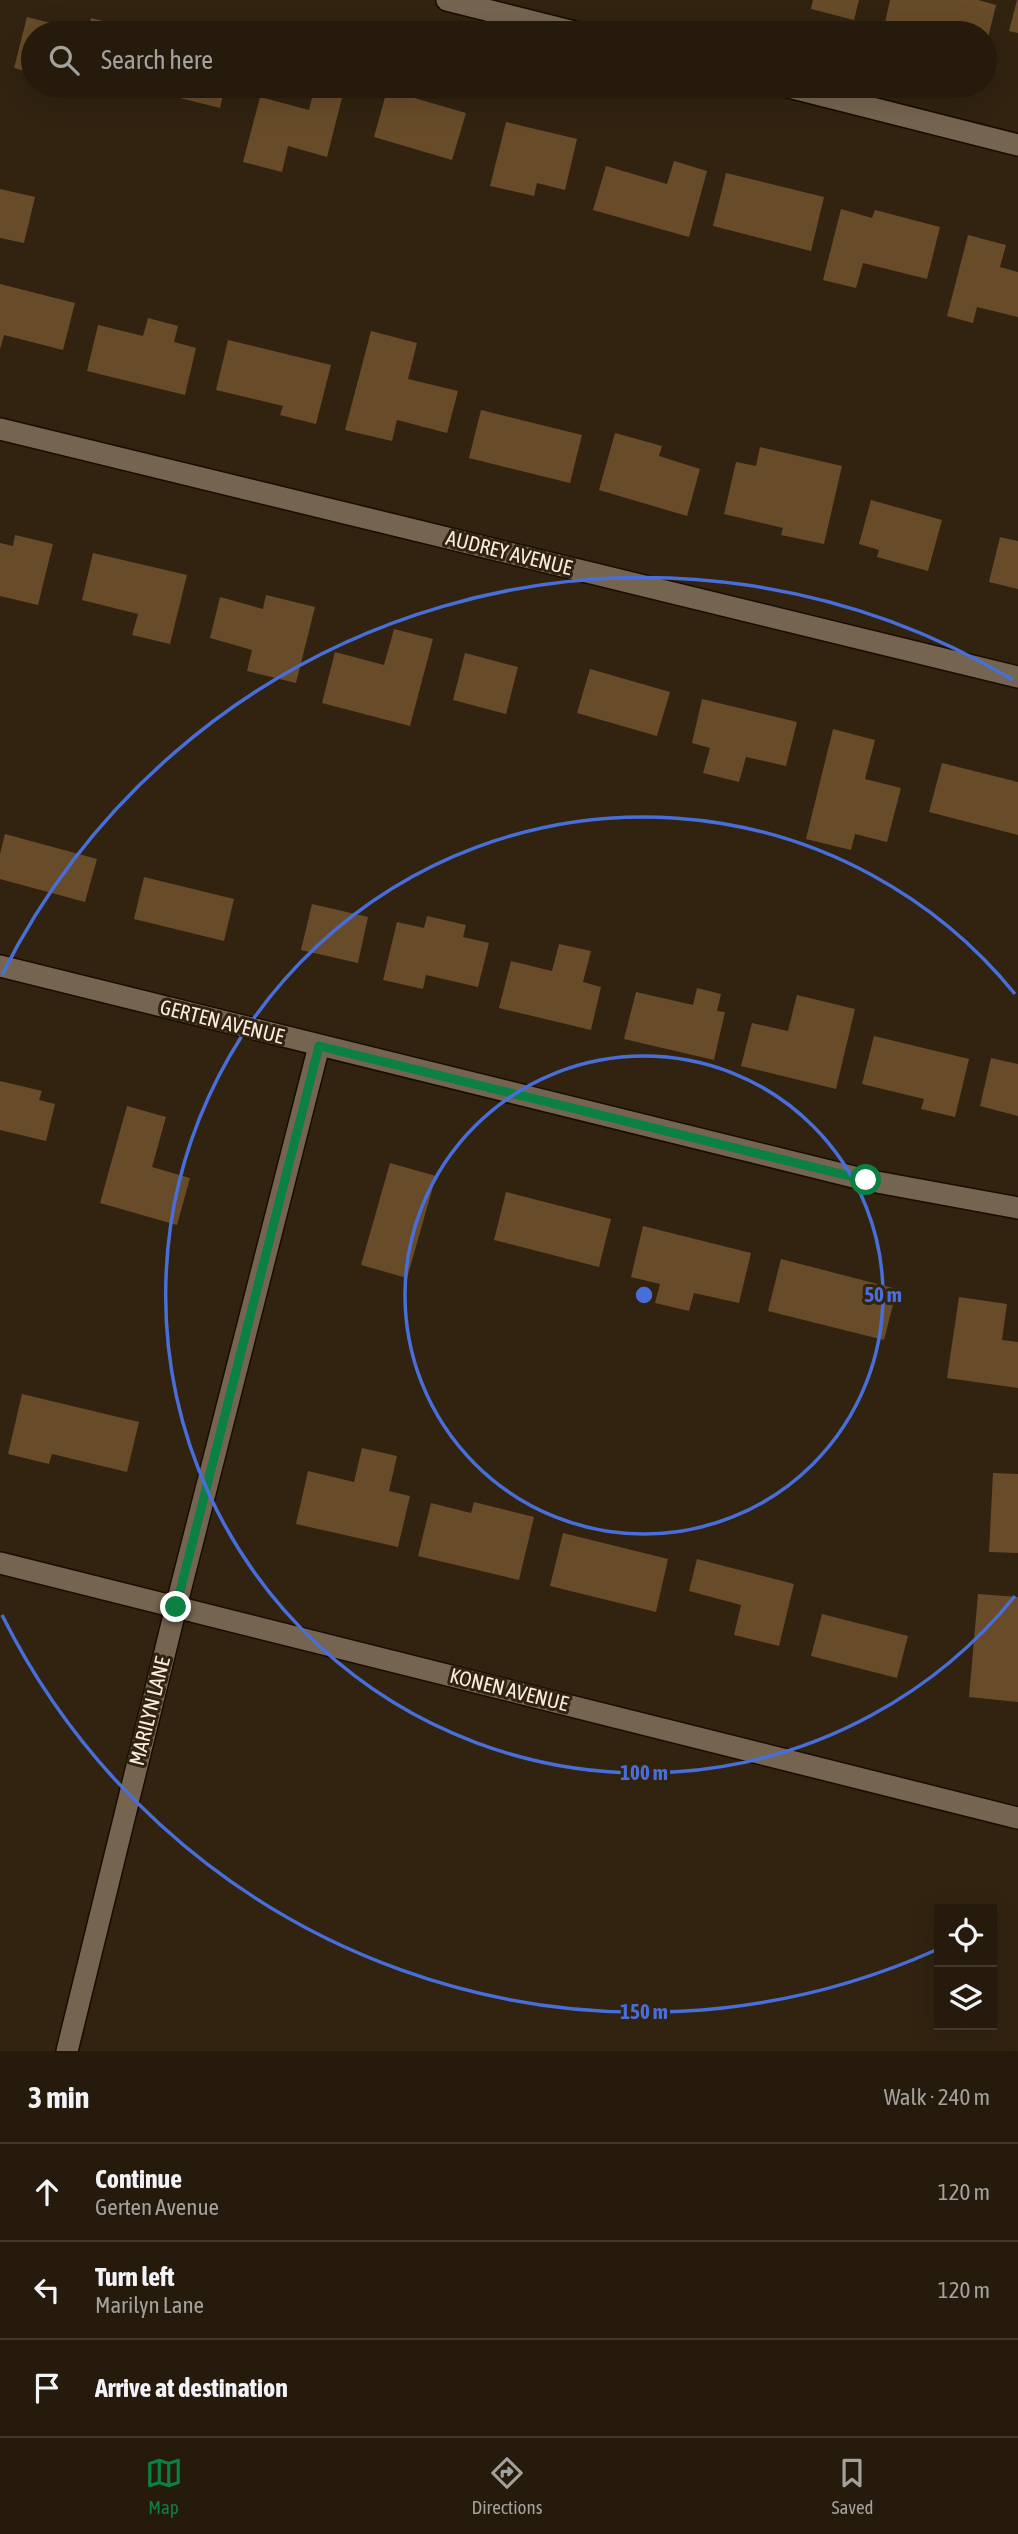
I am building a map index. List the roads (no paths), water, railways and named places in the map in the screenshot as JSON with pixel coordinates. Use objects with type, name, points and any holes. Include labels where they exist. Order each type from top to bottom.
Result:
[{"type":"street","points":[[447,0],[530,21]]},
{"type":"street","points":[[832,98],[1018,145]]},
{"type":"street","name":"AUDREY AVENUE","points":[[0,429],[1018,677]]},
{"type":"street","name":"GERTEN AVENUE","points":[[0,966],[866,1180],[1018,1208]]},
{"type":"street","name":"MARILYN LANE","points":[[67,2051],[176,1607],[319,1046]]},
{"type":"street","name":"KONEN AVENUE","points":[[0,1563],[1018,1818]]}]
